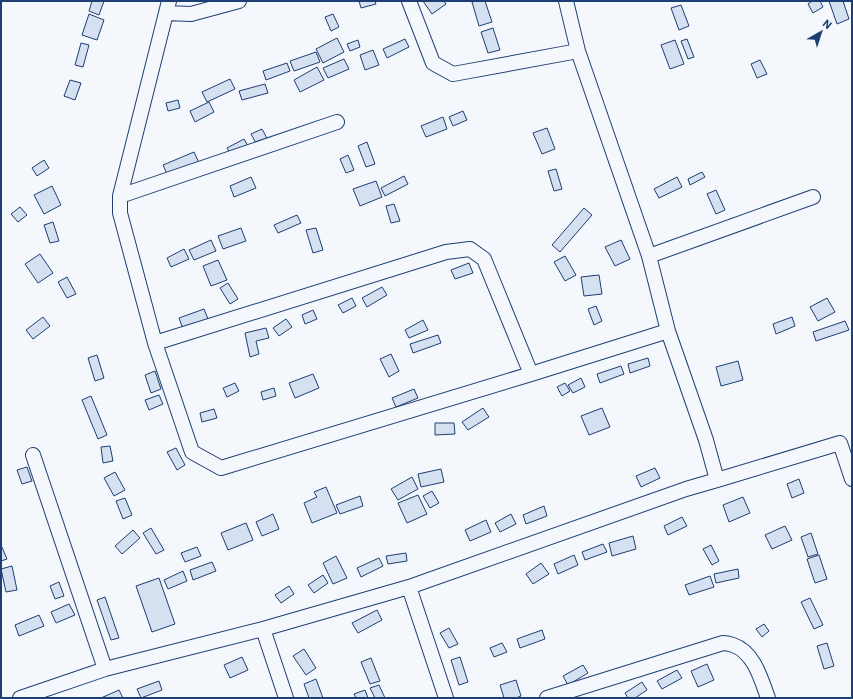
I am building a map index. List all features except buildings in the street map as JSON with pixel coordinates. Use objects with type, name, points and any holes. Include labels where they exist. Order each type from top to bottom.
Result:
[{"type":"street","points":[[240,1],[191,14],[168,7],[120,196],[120,213],[155,343],[192,452],[221,468],[668,331]]},
{"type":"street","points":[[409,1],[433,63],[453,74],[578,51]]},
{"type":"street","points":[[566,1],[578,51],[649,256],[668,331],[706,440],[718,480]]},
{"type":"street","points":[[120,196],[337,122]]},
{"type":"street","points":[[649,256],[813,197]]},
{"type":"street","points":[[155,343],[446,252],[470,249],[484,259],[531,374]]},
{"type":"street","points":[[20,698],[105,669],[264,629],[409,588],[679,492],[846,441],[852,479]]},
{"type":"street","points":[[33,456],[105,669]]},
{"type":"street","points":[[409,588],[446,698]]},
{"type":"street","points":[[264,629],[286,698]]},
{"type":"street","points":[[547,698],[723,643],[733,645],[748,655],[756,667],[768,698]]}]
